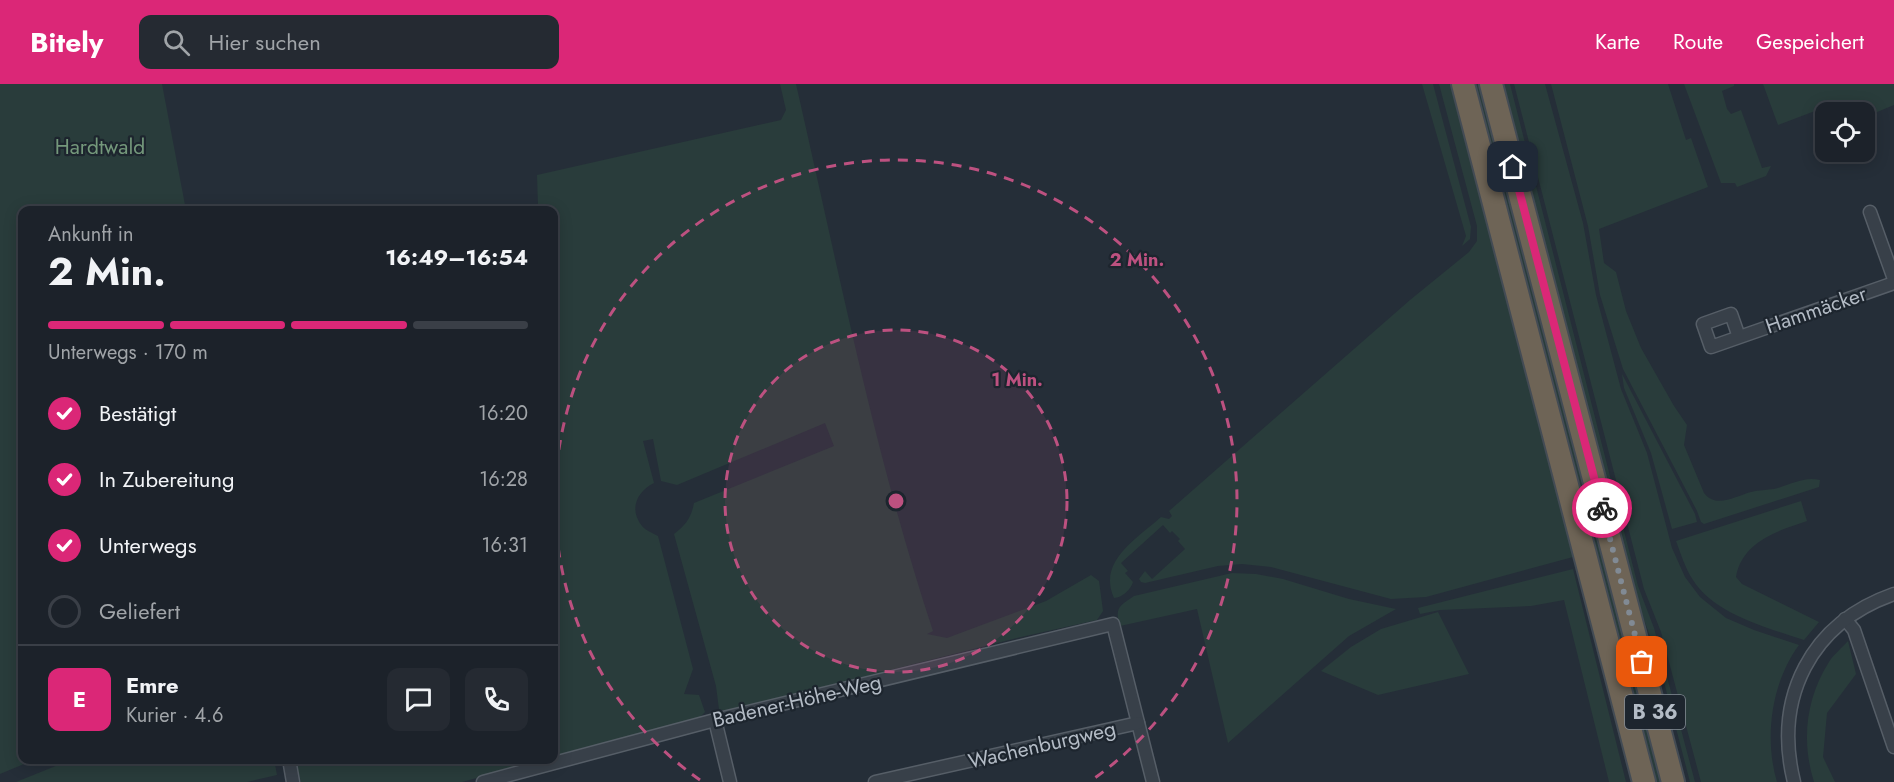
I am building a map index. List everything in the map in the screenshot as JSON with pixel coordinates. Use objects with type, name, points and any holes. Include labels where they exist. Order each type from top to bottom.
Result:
[{"type":"highway","name":"B 36","points":[[1463,84],[1644,782]]},
{"type":"highway","name":"B 36","points":[[1491,84],[1673,782]]},
{"type":"street","points":[[1870,212],[1894,279]]},
{"type":"street","name":"Hammäcker","points":[[1739,337],[1894,284]]},
{"type":"street","points":[[1794,782],[1788,750],[1788,732],[1796,685],[1805,666],[1835,626],[1864,606],[1894,594]]},
{"type":"street","points":[[1845,619],[1854,630],[1894,747]]},
{"type":"street","name":"Badener-Höhe-Weg","points":[[558,762],[716,720],[1113,624],[1138,723]]},
{"type":"street","points":[[716,720],[729,782]]},
{"type":"street","points":[[1138,723],[1153,782]]},
{"type":"street","name":"Wachenburgweg","points":[[875,782],[1138,723]]},
{"type":"street","points":[[290,764],[293,782]]},
{"type":"street","name":"Badener-Höhe-Weg","points":[[483,782],[551,764]]},
{"type":"green space","name":"Hardtwald","points":[[0,84],[162,84],[185,206],[18,206],[18,764],[24,764],[0,774]]},
{"type":"green space","points":[[780,84],[796,84],[875,428],[933,631],[927,634],[947,638],[1046,601],[1091,575],[1099,581],[1103,611],[1097,620],[727,711],[719,709],[716,686],[674,534],[687,521],[694,503],[834,446],[825,423],[677,485],[661,481],[653,439],[643,441],[654,483],[639,496],[635,508],[636,514],[644,528],[658,536],[693,669],[684,694],[699,695],[705,712],[700,717],[558,756],[558,206],[538,206],[537,175],[781,120],[786,110]]},
{"type":"green space","points":[[1422,84],[1433,84],[1471,227],[1470,239],[1462,246],[1466,236]]},
{"type":"green space","points":[[1439,84],[1451,84],[1573,557],[1426,597],[1391,599],[1271,567],[1242,564],[1218,566],[1141,582],[1139,579],[1145,571],[1152,579],[1185,549],[1178,541],[1180,539],[1163,525],[1121,563],[1128,571],[1125,573],[1133,582],[1126,593],[1114,598],[1110,585],[1111,573],[1115,562],[1132,542],[1161,517],[1169,519],[1172,516],[1169,511],[1410,300],[1469,252],[1477,241],[1477,226]]},
{"type":"green space","points":[[1475,84],[1483,84],[1664,782],[1657,782]]},
{"type":"green space","points":[[1500,84],[1510,84],[1638,586],[1654,628],[1695,782],[1690,782],[1658,659],[1635,594]]},
{"type":"green space","points":[[1514,84],[1545,84],[1583,223],[1596,295],[1621,389],[1647,453],[1672,548],[1685,577],[1700,597],[1726,618],[1799,645],[1782,676],[1773,711],[1771,747],[1777,782],[1701,782],[1661,632],[1644,589]]},
{"type":"green space","points":[[1551,84],[1668,84],[1686,140],[1691,138],[1708,187],[1599,229],[1604,263],[1616,272],[1626,311],[1641,348],[1687,425],[1684,445],[1704,493],[1709,498],[1720,501],[1808,479],[1820,480],[1819,487],[1704,524],[1701,522],[1623,369],[1600,295],[1588,226]]},
{"type":"green space","points":[[1684,84],[1734,84],[1722,91],[1727,109],[1731,114],[1741,110],[1762,168],[1771,166],[1766,176],[1737,187],[1735,183],[1721,183]]},
{"type":"green space","points":[[1763,84],[1894,84],[1894,105],[1875,113],[1875,102],[1815,102],[1815,111],[1778,125]]},
{"type":"green space","points":[[1622,374],[1695,514],[1697,522],[1672,529],[1651,453],[1624,388]]},
{"type":"green space","points":[[1801,501],[1807,521],[1773,534],[1753,547],[1745,555],[1736,577],[1742,584],[1819,622],[1804,640],[1743,618],[1714,602],[1693,580],[1676,541]]},
{"type":"green space","points":[[1573,569],[1626,782],[1609,782],[1564,600],[1531,606],[1440,610],[1420,614],[1418,608]]},
{"type":"green space","points":[[1232,573],[1256,574],[1283,579],[1349,599],[1396,609],[1349,636],[1228,743],[1197,609],[1120,626],[1118,611],[1134,596]]},
{"type":"green space","points":[[1438,612],[1469,674],[1378,695],[1321,671],[1351,647],[1381,629]]},
{"type":"green space","points":[[1848,641],[1856,674],[1827,713],[1823,757],[1835,782],[1814,782],[1807,736],[1811,705],[1815,690],[1829,662]]},
{"type":"green space","points":[[61,764],[275,764],[277,775],[247,782],[16,782]]},
{"type":"green space","points":[[296,764],[529,764],[462,782],[301,782]]},
{"type":"way so far","points":[[1602,508],[1642,662]]},
{"type":"route","points":[[1513,167],[1602,508]]}]
